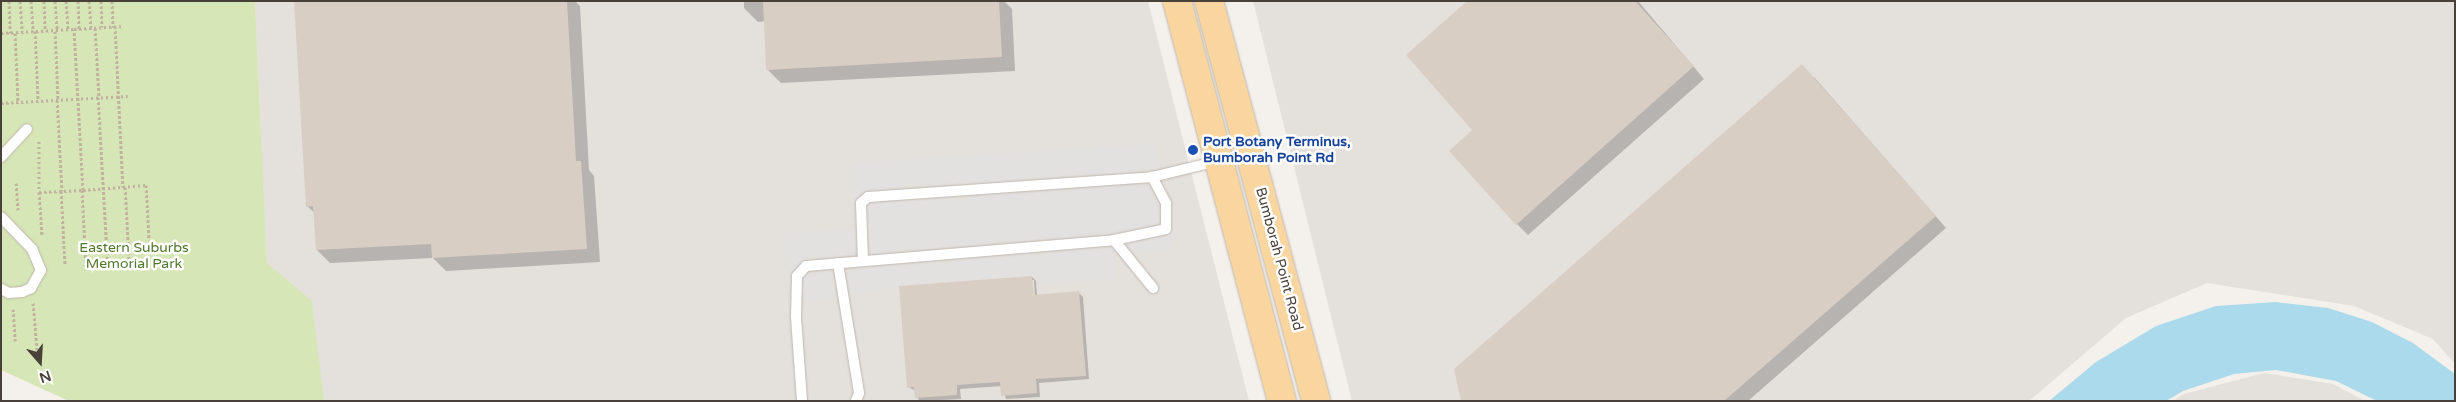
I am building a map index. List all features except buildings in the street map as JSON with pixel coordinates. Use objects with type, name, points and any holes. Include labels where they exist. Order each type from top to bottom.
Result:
[{"type":"main road","points":[[1178,1],[1218,161],[1282,401]]},
{"type":"main road","name":"Bumborah Point Road","points":[[1209,1],[1316,401]]},
{"type":"lane","points":[[1,157],[27,129]]},
{"type":"lane","points":[[863,261],[861,203],[868,197],[1152,177],[1218,161]]},
{"type":"lane","points":[[802,401],[796,317],[797,276],[806,266],[1114,240],[1166,229],[1166,203],[1152,177]]},
{"type":"lane","points":[[1,217],[32,249],[41,270],[31,288],[22,292],[8,293],[1,289]]},
{"type":"lane","points":[[1114,240],[1153,288]]},
{"type":"lane","points":[[838,263],[859,393],[856,401]]},
{"type":"path","points":[[9,1],[18,102]]},
{"type":"path","points":[[20,1],[22,32]]},
{"type":"path","points":[[32,1],[38,100]]},
{"type":"path","points":[[44,1],[45,31]]},
{"type":"path","points":[[55,1],[64,265]]},
{"type":"path","points":[[66,1],[68,30]]},
{"type":"path","points":[[78,1],[80,29]]},
{"type":"path","points":[[89,1],[99,97],[108,269]]},
{"type":"path","points":[[101,1],[102,27]]},
{"type":"path","points":[[112,1],[129,259]]},
{"type":"path","points":[[1,33],[124,26]]},
{"type":"path","points":[[74,29],[86,270]]},
{"type":"path","points":[[1,103],[128,96]]},
{"type":"path","points":[[39,138],[39,192],[42,245]]},
{"type":"path","points":[[16,183],[18,213]]},
{"type":"path","points":[[39,192],[146,185],[149,240]]},
{"type":"path","points":[[33,298],[37,350]]},
{"type":"path","points":[[12,306],[16,341]]},
{"type":"shaded area","points":[[255,1],[1148,1],[1249,401],[297,401],[269,313]]},
{"type":"shaded area","points":[[1253,1],[2455,1],[2455,364],[2433,339],[2354,306],[2207,283],[2126,318],[2029,401],[1352,401]]},
{"type":"shaded area","points":[[1153,144],[1177,233],[1167,250],[1113,255],[1116,279],[1046,283],[1032,276],[899,286],[791,305],[786,233],[854,229],[851,163]]},
{"type":"shaded area","points":[[2264,373],[2333,384],[2365,401],[2173,401],[2184,394]]},
{"type":"green space","name":"Eastern Suburbs Memorial Park","points":[[1,1],[255,1],[267,263],[312,301],[324,401],[69,401],[1,370]]},
{"type":"water","points":[[2276,302],[2328,308],[2372,322],[2413,343],[2455,374],[2455,401],[2377,401],[2336,381],[2276,370],[2234,374],[2183,391],[2166,401],[2049,401],[2096,362],[2156,326],[2216,306]]},
{"type":"place","name":"Port Botany Terminus, Bumborah Point Rd","points":[[1193,150]]}]
